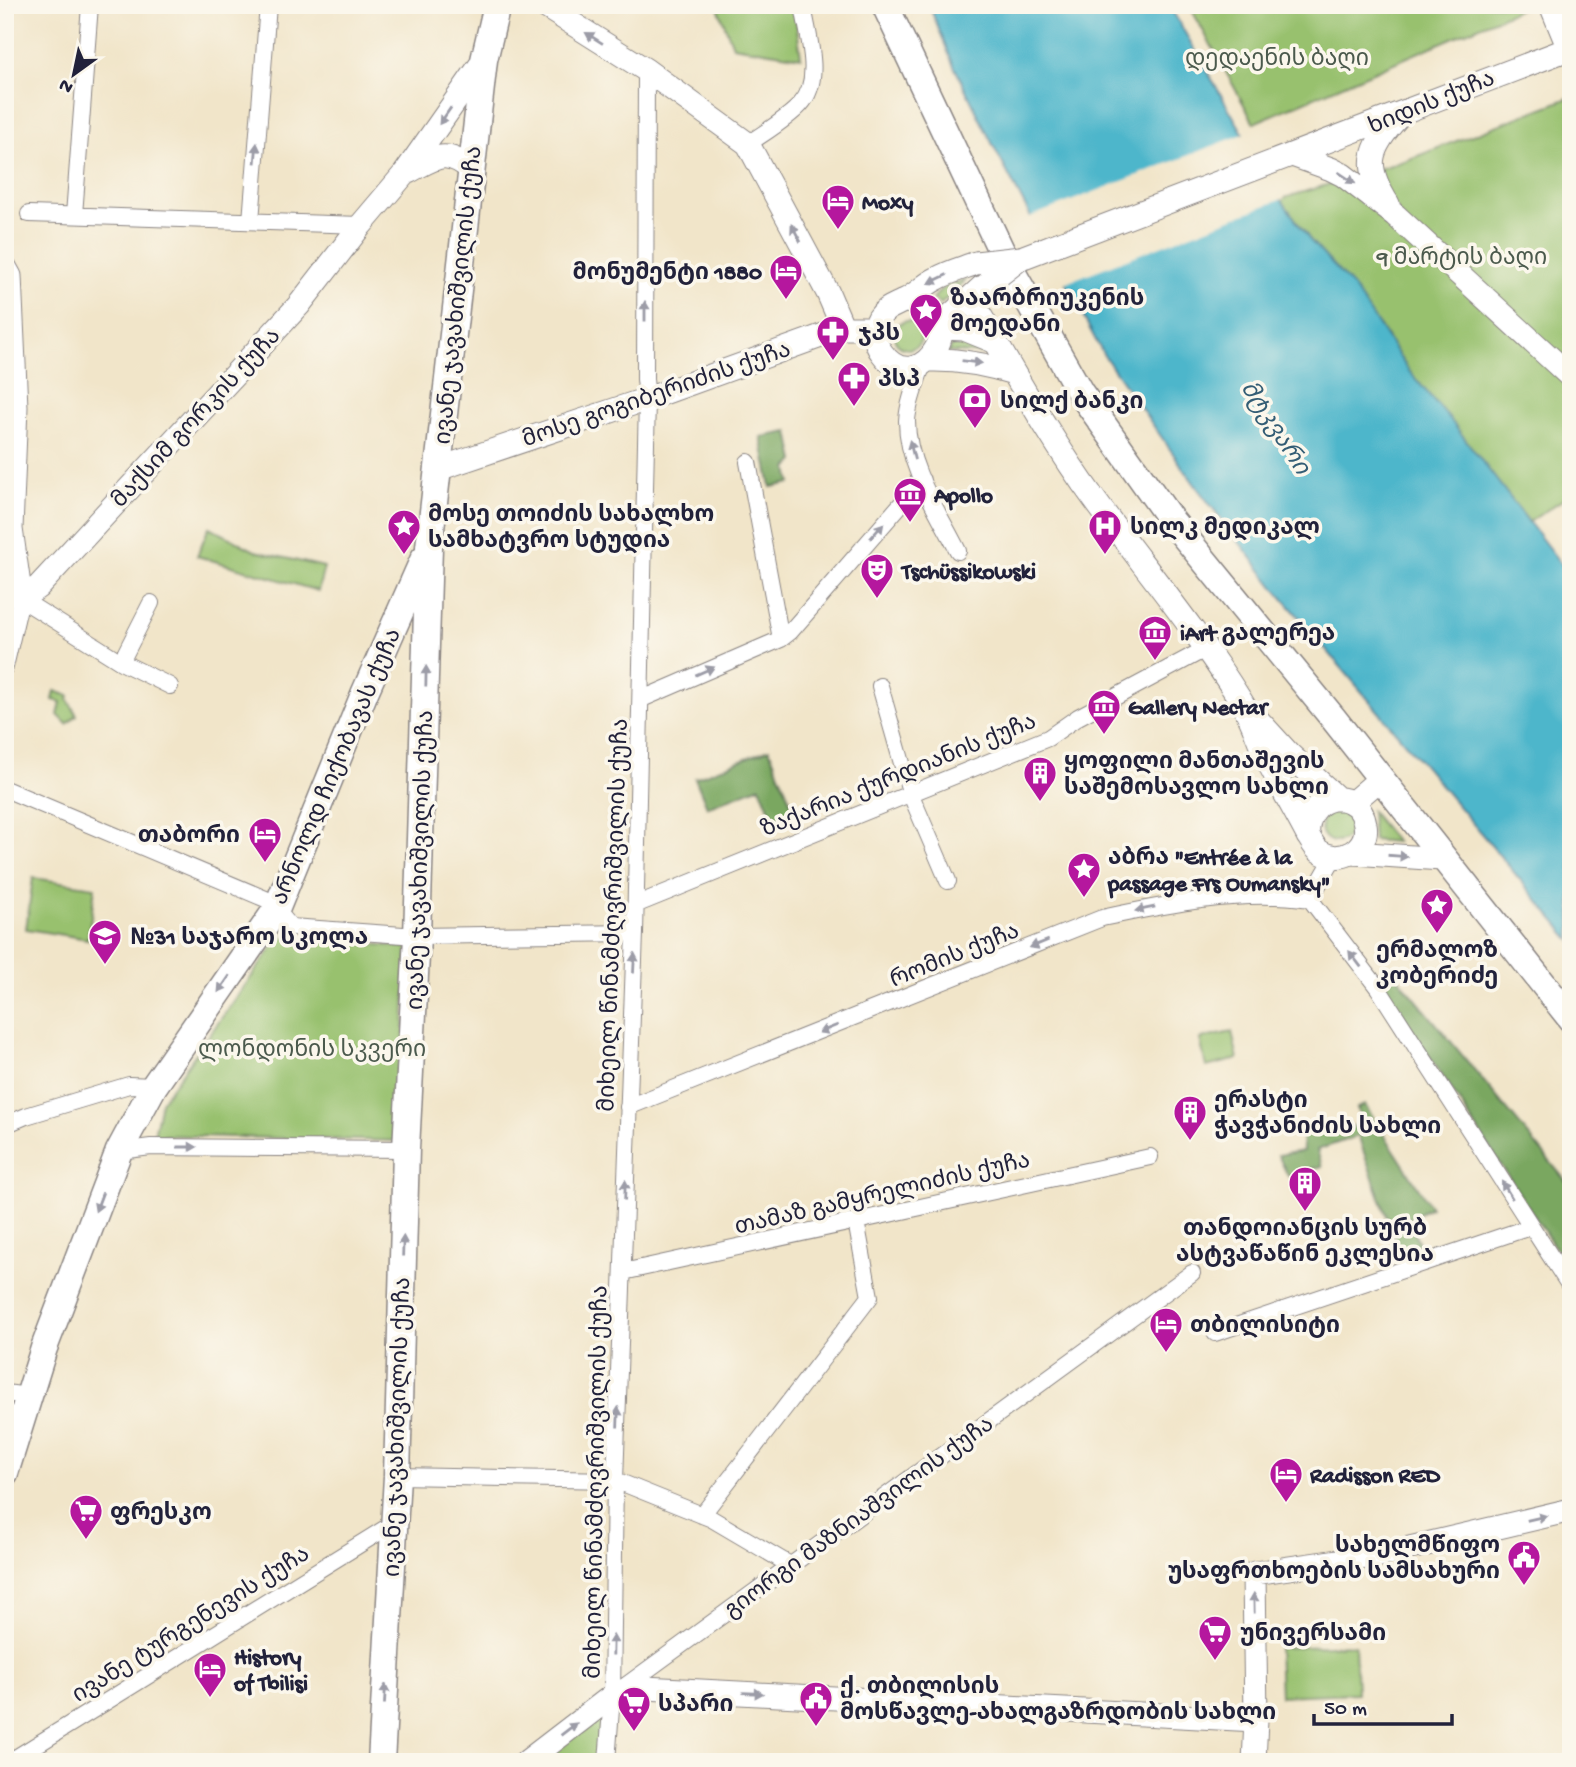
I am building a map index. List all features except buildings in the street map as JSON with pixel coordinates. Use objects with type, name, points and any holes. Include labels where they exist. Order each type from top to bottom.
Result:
[{"type":"main road","name":"ივანე ჯავახიშვილის ქუჩა","points":[[381,1762],[397,1476],[405,1149],[416,936],[429,547],[484,60],[497,5]]},
{"type":"main road","points":[[885,5],[1080,392],[1171,520],[1571,1019]]},
{"type":"main road","name":"არნოლდ ჩიქობავას ქუჩა","points":[[5,1473],[17,1395],[44,1348],[119,1151],[154,1086],[275,910],[429,547]]},
{"type":"main road","points":[[392,631],[403,618],[411,614],[428,624]]},
{"type":"street","points":[[74,215],[90,5]]},
{"type":"street","points":[[251,221],[268,5]]},
{"type":"street","points":[[543,5],[646,70],[748,144],[828,293],[843,327]]},
{"type":"street","points":[[748,144],[800,105],[808,93],[812,74],[803,5]]},
{"type":"street","points":[[1551,5],[1570,49]]},
{"type":"street","name":"ხიდის ქუჩა","points":[[1014,260],[1399,115],[1479,81],[1570,49]]},
{"type":"street","name":"მაქსიმ გორკის ქუჩა","points":[[21,599],[38,587],[299,305],[405,173],[484,60]]},
{"type":"street","name":"მიხეილ წინამძღვრიშვილის ქუჩა","points":[[607,1762],[612,1696],[615,1480],[642,699],[647,399],[646,70]]},
{"type":"street","points":[[1395,215],[1374,178],[1371,155],[1381,135],[1399,115]]},
{"type":"street","points":[[1292,155],[1343,175],[1395,215],[1571,377]]},
{"type":"street","points":[[405,173],[437,158],[449,156],[459,159],[471,170]]},
{"type":"street","points":[[29,214],[361,225]]},
{"type":"street","points":[[1014,260],[976,263],[934,279],[904,301],[886,309],[876,328],[878,348],[892,363],[909,367],[926,362],[958,360],[982,363],[1014,373]]},
{"type":"street","points":[[941,326],[1014,260]]},
{"type":"street","points":[[5,267],[10,276],[16,407],[8,529],[21,599],[5,667]]},
{"type":"street","points":[[980,289],[975,302],[978,311],[1014,373],[1092,496],[1207,648],[1243,704],[1267,759],[1318,850],[1343,855],[1442,859]]},
{"type":"street","points":[[904,301],[926,306],[935,314],[941,326],[939,346],[926,362],[907,419],[910,449],[922,480],[958,551]]},
{"type":"street","points":[[941,326],[964,329],[996,342]]},
{"type":"street","name":"მოსე გოგიბერიძის ქუჩა","points":[[438,469],[647,399],[843,327],[876,328]]},
{"type":"street","points":[[748,463],[781,639]]},
{"type":"street","points":[[642,699],[781,639],[790,632],[922,480]]},
{"type":"street","points":[[21,599],[121,662],[170,686]]},
{"type":"street","points":[[121,662],[151,603]]},
{"type":"street","name":"ზაქარია ქურდიანის ქუჩა","points":[[635,905],[1048,738],[1078,718],[1207,648]]},
{"type":"street","points":[[880,686],[912,795],[948,881]]},
{"type":"street","points":[[1243,704],[1289,754],[1363,816],[1366,832],[1359,847],[1343,855],[1310,899],[1378,988],[1571,1288]]},
{"type":"street","points":[[1308,836],[1307,827],[1314,810],[1329,800],[1345,801],[1380,779]]},
{"type":"street","points":[[5,789],[268,900],[290,927],[416,936],[635,933]]},
{"type":"street","name":"რომის ქუჩა","points":[[628,1107],[1102,918],[1209,899],[1310,899]]},
{"type":"street","points":[[5,1125],[26,1116],[130,1085],[154,1086]]},
{"type":"street","points":[[119,1151],[151,1147],[405,1149]]},
{"type":"street","name":"თამაზ გამყრელიძის ქუჩა","points":[[623,1272],[1150,1157]]},
{"type":"street","points":[[702,1515],[870,1297],[856,1221]]},
{"type":"street","points":[[1216,1333],[1530,1227]]},
{"type":"street","name":"გიორგი მაზნიაშვილის ქუჩა","points":[[526,1762],[790,1565],[1192,1273]]},
{"type":"street","points":[[397,1476],[615,1480],[702,1515],[790,1565]]},
{"type":"street","points":[[1254,1762],[1254,1573],[1380,1555],[1571,1510]]},
{"type":"street","name":"ივანე ტურგენევის ქუჩა","points":[[9,1762],[394,1523]]},
{"type":"street","points":[[612,1696],[645,1688],[1256,1720]]},
{"type":"green space","points":[[717,5],[794,5],[801,57],[733,46]]},
{"type":"green space","name":"დედაენის ბაღი","points":[[1189,5],[1526,5],[1527,6],[1254,123]]},
{"type":"green space","name":"9 მარტის ბაღი","points":[[1571,97],[1571,494],[1529,522],[1409,371],[1381,328],[1310,240],[1281,199],[1407,160]]},
{"type":"green space","points":[[967,279],[941,304],[933,299],[941,289]]},
{"type":"green space","points":[[908,321],[918,325],[922,335],[918,345],[908,349],[898,345],[894,335],[898,325]]},
{"type":"green space","points":[[957,337],[989,352],[988,354],[948,352]]},
{"type":"green space","points":[[789,432],[795,461],[788,468],[791,483],[771,487],[761,437]]},
{"type":"green space","points":[[209,527],[255,551],[324,567],[318,591],[197,556]]},
{"type":"green space","points":[[55,691],[69,696],[68,700],[77,715],[67,724],[58,715],[61,702],[53,700]]},
{"type":"green space","points":[[769,749],[797,817],[783,823],[780,816],[773,818],[760,786],[707,807],[695,778]]},
{"type":"green space","points":[[1281,759],[1293,777],[1312,790],[1303,805],[1287,779]]},
{"type":"green space","points":[[1371,811],[1396,842],[1373,840]]},
{"type":"green space","points":[[1336,812],[1346,817],[1351,827],[1346,837],[1336,842],[1326,837],[1321,827],[1326,817]]},
{"type":"green space","points":[[33,878],[95,887],[88,939],[26,929]]},
{"type":"green space","name":"ლონდონის სკვერი","points":[[280,937],[408,947],[399,1141],[154,1135],[161,1102]]},
{"type":"green space","points":[[1396,975],[1571,1187],[1571,1272],[1382,984]]},
{"type":"green space","points":[[1232,1032],[1238,1059],[1206,1067],[1200,1039]]},
{"type":"green space","points":[[1365,1105],[1431,1207],[1408,1219],[1423,1252],[1402,1259],[1358,1136],[1317,1150],[1322,1166],[1288,1176],[1278,1155],[1303,1151],[1302,1134],[1330,1124],[1334,1132],[1362,1124],[1357,1108]]},
{"type":"green space","points":[[1355,1645],[1357,1693],[1280,1696],[1278,1648]]},
{"type":"green space","points":[[594,1719],[601,1720],[605,1726],[601,1762],[537,1762]]},
{"type":"water","name":"მტკვარი","points":[[929,5],[1169,5],[1281,199],[1310,240],[1353,287],[1409,371],[1452,422],[1571,577],[1571,940],[1282,597],[1198,489],[1103,354],[996,151],[953,64]]},
{"type":"pier","points":[[1246,133],[1285,198],[1062,284],[1027,218]]},
{"type":"place","name":"Moxy","points":[[838,231]]},
{"type":"place","name":"მონუმენტი 1880","points":[[786,301]]},
{"type":"place","name":"ზაარბრიუკენის მოედანი","points":[[926,340]]},
{"type":"place","name":"ჯპს","points":[[833,362]]},
{"type":"place","name":"პსპ","points":[[854,408]]},
{"type":"place","name":"სილქ ბანკი","points":[[975,430]]},
{"type":"place","name":"Apollo","points":[[910,524]]},
{"type":"place","name":"მოსე თოიძის სახალხო სამხატვრო სტუდია","points":[[404,556]]},
{"type":"place","name":"სილკ მედიკალ","points":[[1105,556]]},
{"type":"place","name":"Tschüssikowski","points":[[877,600]]},
{"type":"place","name":"iArt გალერეა","points":[[1155,662]]},
{"type":"place","name":"Gallery Nectar","points":[[1104,736]]},
{"type":"place","name":"ყოფილი მანთაშევის საშემოსავლო სახლი","points":[[1040,803]]},
{"type":"place","name":"თაბორი","points":[[265,864]]},
{"type":"place","name":"აბრა \"Entrée à la passage Frs Oumansky\"","points":[[1084,899]]},
{"type":"place","name":"ერმალოზ კობერიძე","points":[[1437,935]]},
{"type":"place","name":"№31 საჯარო სკოლა","points":[[105,966]]},
{"type":"place","name":"ერასტი ჭავჭანიძის სახლი","points":[[1190,1142]]},
{"type":"place","name":"თანდოიანცის სურბ ასტვაწაწინ ეკლესია","points":[[1305,1213]]},
{"type":"place","name":"თბილისიტი","points":[[1166,1354]]},
{"type":"place","name":"Radisson RED","points":[[1286,1504]]},
{"type":"place","name":"ფრესკო","points":[[86,1541]]},
{"type":"place","name":"სახელმწიფო უსაფრთხოების სამსახური","points":[[1524,1587]]},
{"type":"place","name":"უნივერსამი","points":[[1215,1662]]},
{"type":"place","name":"History of Tbilisi","points":[[210,1699]]},
{"type":"place","name":"ქ. თბილისის მოსწავლე-ახალგაზრდობის სახლი","points":[[816,1728]]},
{"type":"place","name":"სპარი","points":[[634,1733]]}]
